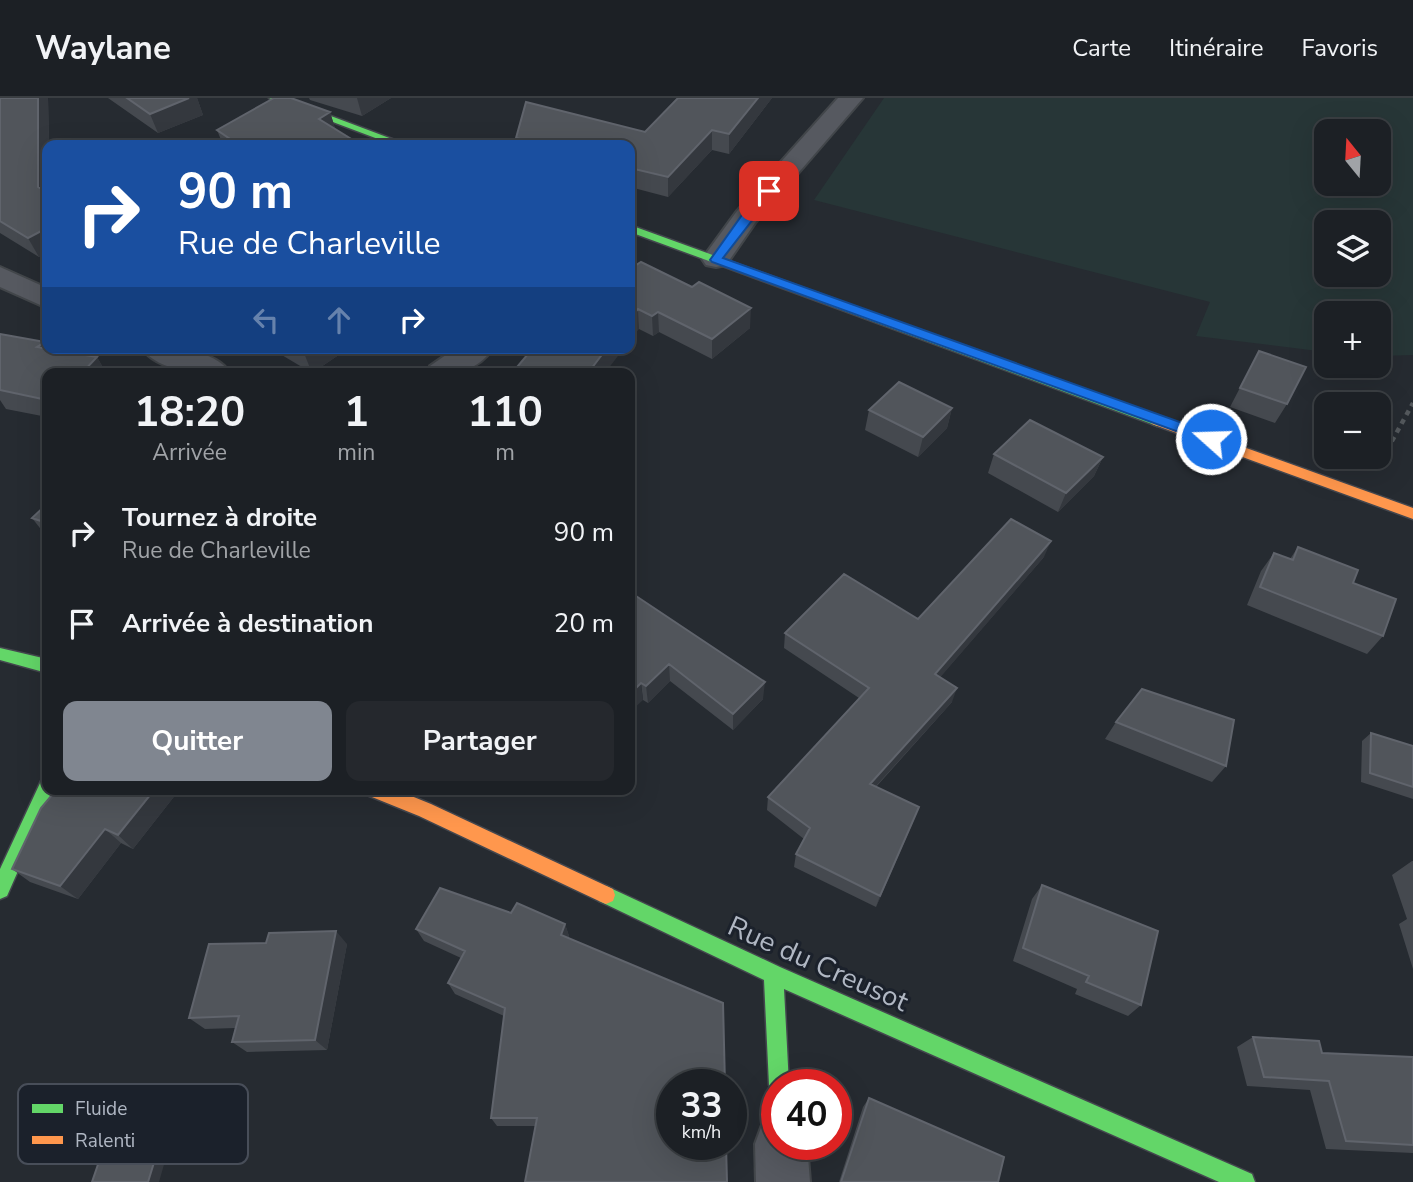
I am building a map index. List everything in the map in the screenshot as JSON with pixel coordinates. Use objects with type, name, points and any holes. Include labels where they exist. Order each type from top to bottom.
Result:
[{"type":"street","points":[[274,98],[389,140]]},
{"type":"street","points":[[716,260],[746,217],[851,98]]},
{"type":"street","points":[[635,230],[1413,514]]},
{"type":"street","points":[[0,276],[42,297]]},
{"type":"street","points":[[171,354],[203,368]]},
{"type":"street","points":[[448,368],[469,354]]},
{"type":"street","points":[[0,653],[42,665]]},
{"type":"street","points":[[0,890],[43,795]]},
{"type":"street","name":"Rue du Creusot","points":[[388,795],[773,974],[1244,1182]]},
{"type":"street","points":[[773,974],[778,1069]]},
{"type":"street","points":[[782,1160],[783,1182]]},
{"type":"path","points":[[1391,443],[1413,403]]},
{"type":"shaded area","points":[[884,98],[1413,98],[1413,355],[1391,356],[1391,301],[1314,301],[1314,351],[1196,336],[1210,302],[814,200]]},
{"type":"building","points":[[0,98],[38,98],[38,187],[42,189],[42,231],[28,238],[0,221]]},
{"type":"building","points":[[127,98],[189,98],[150,114]]},
{"type":"building","points":[[274,98],[291,98],[330,112],[319,119],[353,140],[232,140],[217,130]]},
{"type":"building","points":[[678,98],[758,98],[729,134],[712,130],[668,177],[635,169],[635,140],[516,138],[526,102],[645,132]]},
{"type":"building","points":[[641,262],[692,287],[699,282],[751,308],[712,339],[658,312],[652,316],[638,309],[635,313],[635,266]]},
{"type":"building","points":[[0,334],[42,341],[37,347],[42,348],[42,354],[97,357],[87,368],[42,368],[42,399],[0,390]]},
{"type":"building","points":[[1259,351],[1306,367],[1287,404],[1240,388]]},
{"type":"building","points":[[528,354],[602,354],[592,368],[516,368]]},
{"type":"building","points":[[899,382],[952,408],[923,437],[869,410]]},
{"type":"building","points":[[1030,420],[1103,457],[1066,493],[994,454]]},
{"type":"building","points":[[42,509],[42,521],[32,518]]},
{"type":"building","points":[[1011,519],[1051,541],[935,674],[957,688],[870,784],[919,807],[880,896],[796,854],[810,828],[768,797],[869,688],[785,633],[844,574],[918,619]]},
{"type":"building","points":[[1298,547],[1358,570],[1353,583],[1396,599],[1383,636],[1260,587],[1274,553],[1293,560]]},
{"type":"building","points":[[635,595],[765,682],[733,714],[669,664],[646,686],[641,683],[635,689]]},
{"type":"building","points":[[1142,689],[1234,720],[1226,766],[1116,722]]},
{"type":"building","points":[[1371,733],[1413,746],[1413,787],[1370,773]]},
{"type":"building","points":[[52,795],[150,795],[118,835],[105,829],[60,886],[12,869],[41,808]]},
{"type":"building","points":[[1042,885],[1158,931],[1141,1005],[1086,982],[1089,976],[1023,948]]},
{"type":"building","points":[[440,888],[511,913],[517,903],[565,924],[561,935],[723,1003],[725,1069],[656,1069],[656,1160],[726,1160],[727,1182],[525,1182],[537,1118],[491,1118],[505,1008],[448,983],[465,951],[416,929]]},
{"type":"building","points":[[336,931],[315,1040],[232,1042],[239,1016],[189,1018],[209,944],[266,943],[269,933]]},
{"type":"building","points":[[1253,1037],[1319,1041],[1322,1053],[1413,1057],[1413,1145],[1346,1141],[1329,1081],[1264,1077]]},
{"type":"building","points":[[869,1098],[1004,1157],[998,1182],[841,1182],[848,1160],[852,1160],[852,1149]]},
{"type":"building","points":[[98,1164],[154,1164],[148,1182],[92,1182]]},
{"type":"traffic: fast","points":[[274,98],[389,140]]},
{"type":"traffic: fast","points":[[635,230],[1157,421]]},
{"type":"traffic: fast","points":[[0,654],[42,665]]},
{"type":"traffic: fast","points":[[0,890],[43,795]]},
{"type":"traffic: fast","points":[[606,895],[773,974],[1244,1182]]},
{"type":"traffic: fast","points":[[773,974],[778,1069]]},
{"type":"traffic: slow","points":[[1157,421],[1413,514]]},
{"type":"traffic: slow","points":[[388,795],[606,895]]},
{"type":"route","points":[[769,191],[746,217],[716,260],[1211,439]]}]
